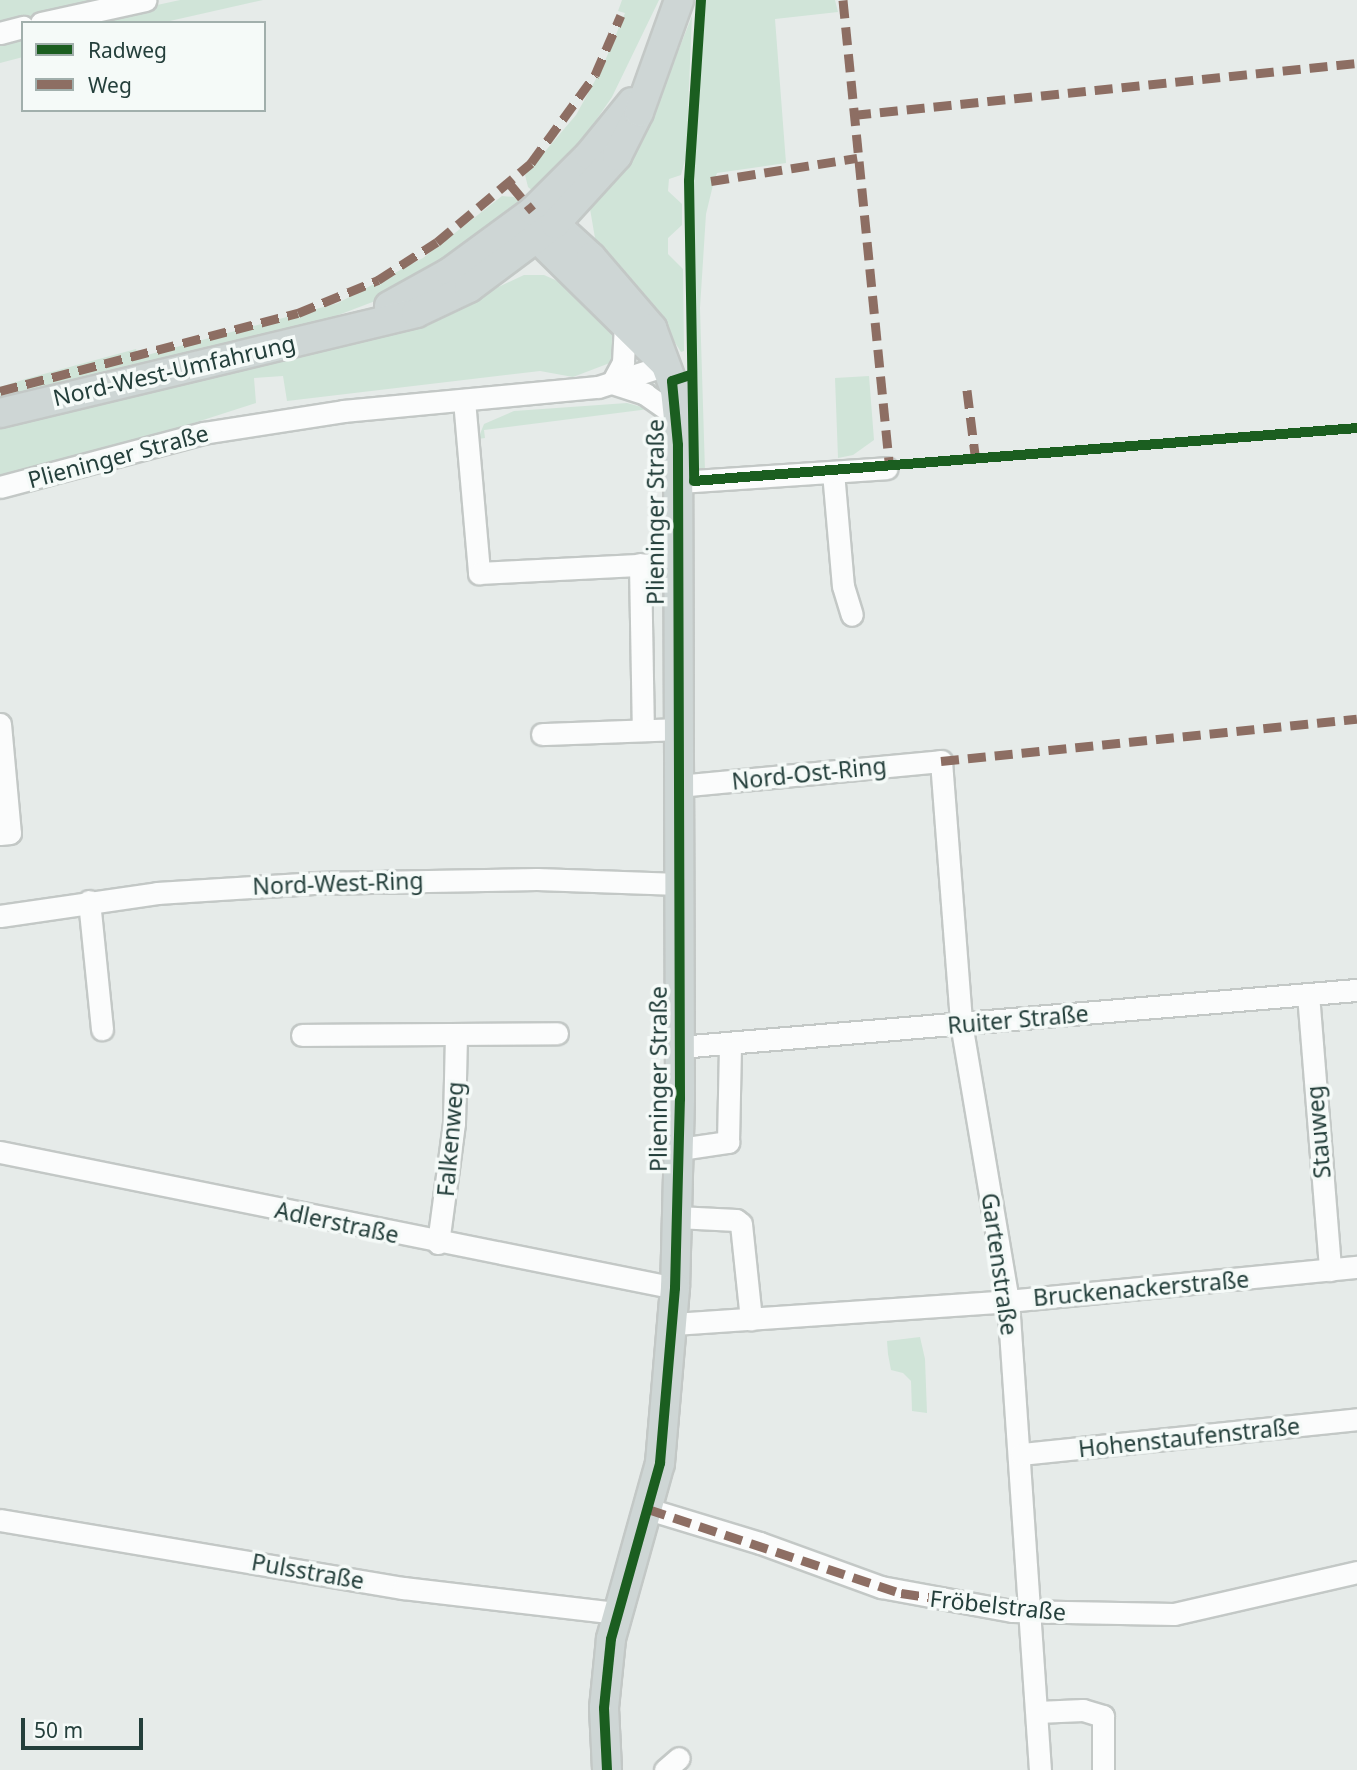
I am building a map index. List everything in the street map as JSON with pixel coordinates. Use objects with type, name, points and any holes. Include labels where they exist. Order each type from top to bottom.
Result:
[{"type":"main road","points":[[542,224],[580,200],[626,140],[679,0]]},
{"type":"main road","points":[[542,224],[589,155],[650,82]]},
{"type":"main road","points":[[469,288],[523,268],[582,266],[580,200]]},
{"type":"main road","name":"Plieninger Straße","points":[[542,224],[582,266],[652,328],[666,365],[678,417],[680,1149],[675,1289],[662,1448],[648,1509],[616,1613],[606,1690],[607,1770]]},
{"type":"main road","name":"Nord-West-Umfahrung","points":[[0,413],[347,327],[416,313],[469,288],[542,224]]},
{"type":"main road","name":"Nord-West-Umfahrung","points":[[347,327],[542,224]]},
{"type":"main road","name":"Plieninger Straße","points":[[582,266],[625,329],[666,365]]},
{"type":"street","points":[[50,21],[146,0]]},
{"type":"street","points":[[0,33],[21,28]]},
{"type":"street","points":[[612,383],[623,362],[625,329]]},
{"type":"street","name":"Plieninger Straße","points":[[0,487],[202,433],[315,414],[612,383],[666,365]]},
{"type":"street","name":"Plieninger Straße","points":[[612,383],[645,394],[678,417]]},
{"type":"street","points":[[464,400],[479,573],[677,563]]},
{"type":"street","name":"Plieninger Straße","points":[[678,482],[887,468]]},
{"type":"street","points":[[833,472],[843,586],[852,615]]},
{"type":"street","points":[[640,564],[643,730]]},
{"type":"street","points":[[0,724],[9,833],[0,834]]},
{"type":"street","points":[[542,734],[677,729]]},
{"type":"street","name":"Nord-Ost-Ring","points":[[678,786],[941,761]]},
{"type":"street","name":"Gartenstraße","points":[[941,761],[961,1023],[1008,1300],[1021,1454],[1040,1770]]},
{"type":"street","name":"Nord-West-Ring","points":[[0,916],[89,901],[194,890],[390,881],[679,884]]},
{"type":"street","points":[[89,901],[102,1029]]},
{"type":"street","name":"Ruiter Straße","points":[[680,1047],[1357,990]]},
{"type":"street","name":"Stauweg","points":[[1308,994],[1330,1270]]},
{"type":"street","name":"Falkenweg","points":[[438,1243],[453,1133],[456,1034]]},
{"type":"street","points":[[302,1035],[557,1034]]},
{"type":"street","points":[[680,1149],[728,1142],[730,1043]]},
{"type":"street","name":"Adlerstraße","points":[[0,1152],[675,1289]]},
{"type":"street","points":[[677,1217],[736,1220],[741,1224],[751,1318]]},
{"type":"street","name":"Bruckenackerstraße","points":[[673,1324],[1008,1300],[1357,1267]]},
{"type":"street","name":"Hohenstaufenstraße","points":[[1021,1454],[1357,1419]]},
{"type":"street","name":"Fröbelstraße","points":[[648,1509],[901,1592],[1030,1612],[1185,1612],[1357,1572]]},
{"type":"street","name":"Pulsstraße","points":[[0,1520],[403,1588],[616,1613]]},
{"type":"street","points":[[1037,1712],[1083,1710],[1103,1716],[1102,1770]]},
{"type":"green space","points":[[0,0],[117,0],[21,21],[0,28]]},
{"type":"green space","points":[[180,0],[263,0],[170,21],[84,21]]},
{"type":"green space","points":[[622,0],[659,0],[612,97],[579,145],[536,194],[528,187],[525,175],[576,115],[602,68],[625,13],[618,11]]},
{"type":"green space","points":[[704,0],[835,0],[838,12],[775,19],[786,163],[717,173],[713,185],[706,214],[700,308],[705,471],[698,469],[698,382],[691,312],[697,58]]},
{"type":"green space","points":[[692,16],[686,157],[681,175],[669,179],[668,191],[682,204],[682,225],[668,238],[668,254],[683,269],[684,351],[681,352],[654,310],[595,238],[590,209],[657,104]]},
{"type":"green space","points":[[21,36],[21,58],[0,63],[0,41]]},
{"type":"green space","points":[[502,196],[514,197],[521,204],[519,210],[391,295],[320,322],[0,400],[0,387],[29,378],[136,349],[140,357],[338,303],[423,258]]},
{"type":"green space","points":[[524,275],[544,275],[571,287],[615,333],[615,361],[573,377],[540,371],[287,401],[283,376],[254,378],[256,403],[144,439],[0,477],[0,424],[244,364],[285,361],[379,337],[422,323]]},
{"type":"green space","points":[[869,376],[874,440],[853,455],[838,458],[835,378]]},
{"type":"green space","points":[[627,403],[649,409],[484,430],[485,438],[478,439],[484,424],[514,411]]},
{"type":"green space","points":[[920,1337],[925,1359],[927,1413],[912,1411],[911,1381],[903,1373],[891,1370],[888,1354],[887,1341]]},
{"type":"marked path","points":[[843,0],[890,468]]},
{"type":"marked path","points":[[0,391],[298,313],[378,280],[437,242],[531,163],[595,75],[621,15]]},
{"type":"marked path","points":[[853,115],[1357,63]]},
{"type":"marked path","points":[[711,181],[857,158]]},
{"type":"marked path","points":[[510,184],[533,211]]},
{"type":"marked path","points":[[967,390],[976,462]]},
{"type":"marked path","points":[[941,761],[1357,719]]},
{"type":"marked path","points":[[648,1509],[901,1593],[1030,1612]]},
{"type":"cycle path","points":[[701,0],[689,181],[694,481],[1357,428]]},
{"type":"cycle path","points":[[607,1770],[604,1708],[611,1639],[660,1463],[675,1288],[680,1099],[678,445],[672,381],[691,375]]}]
